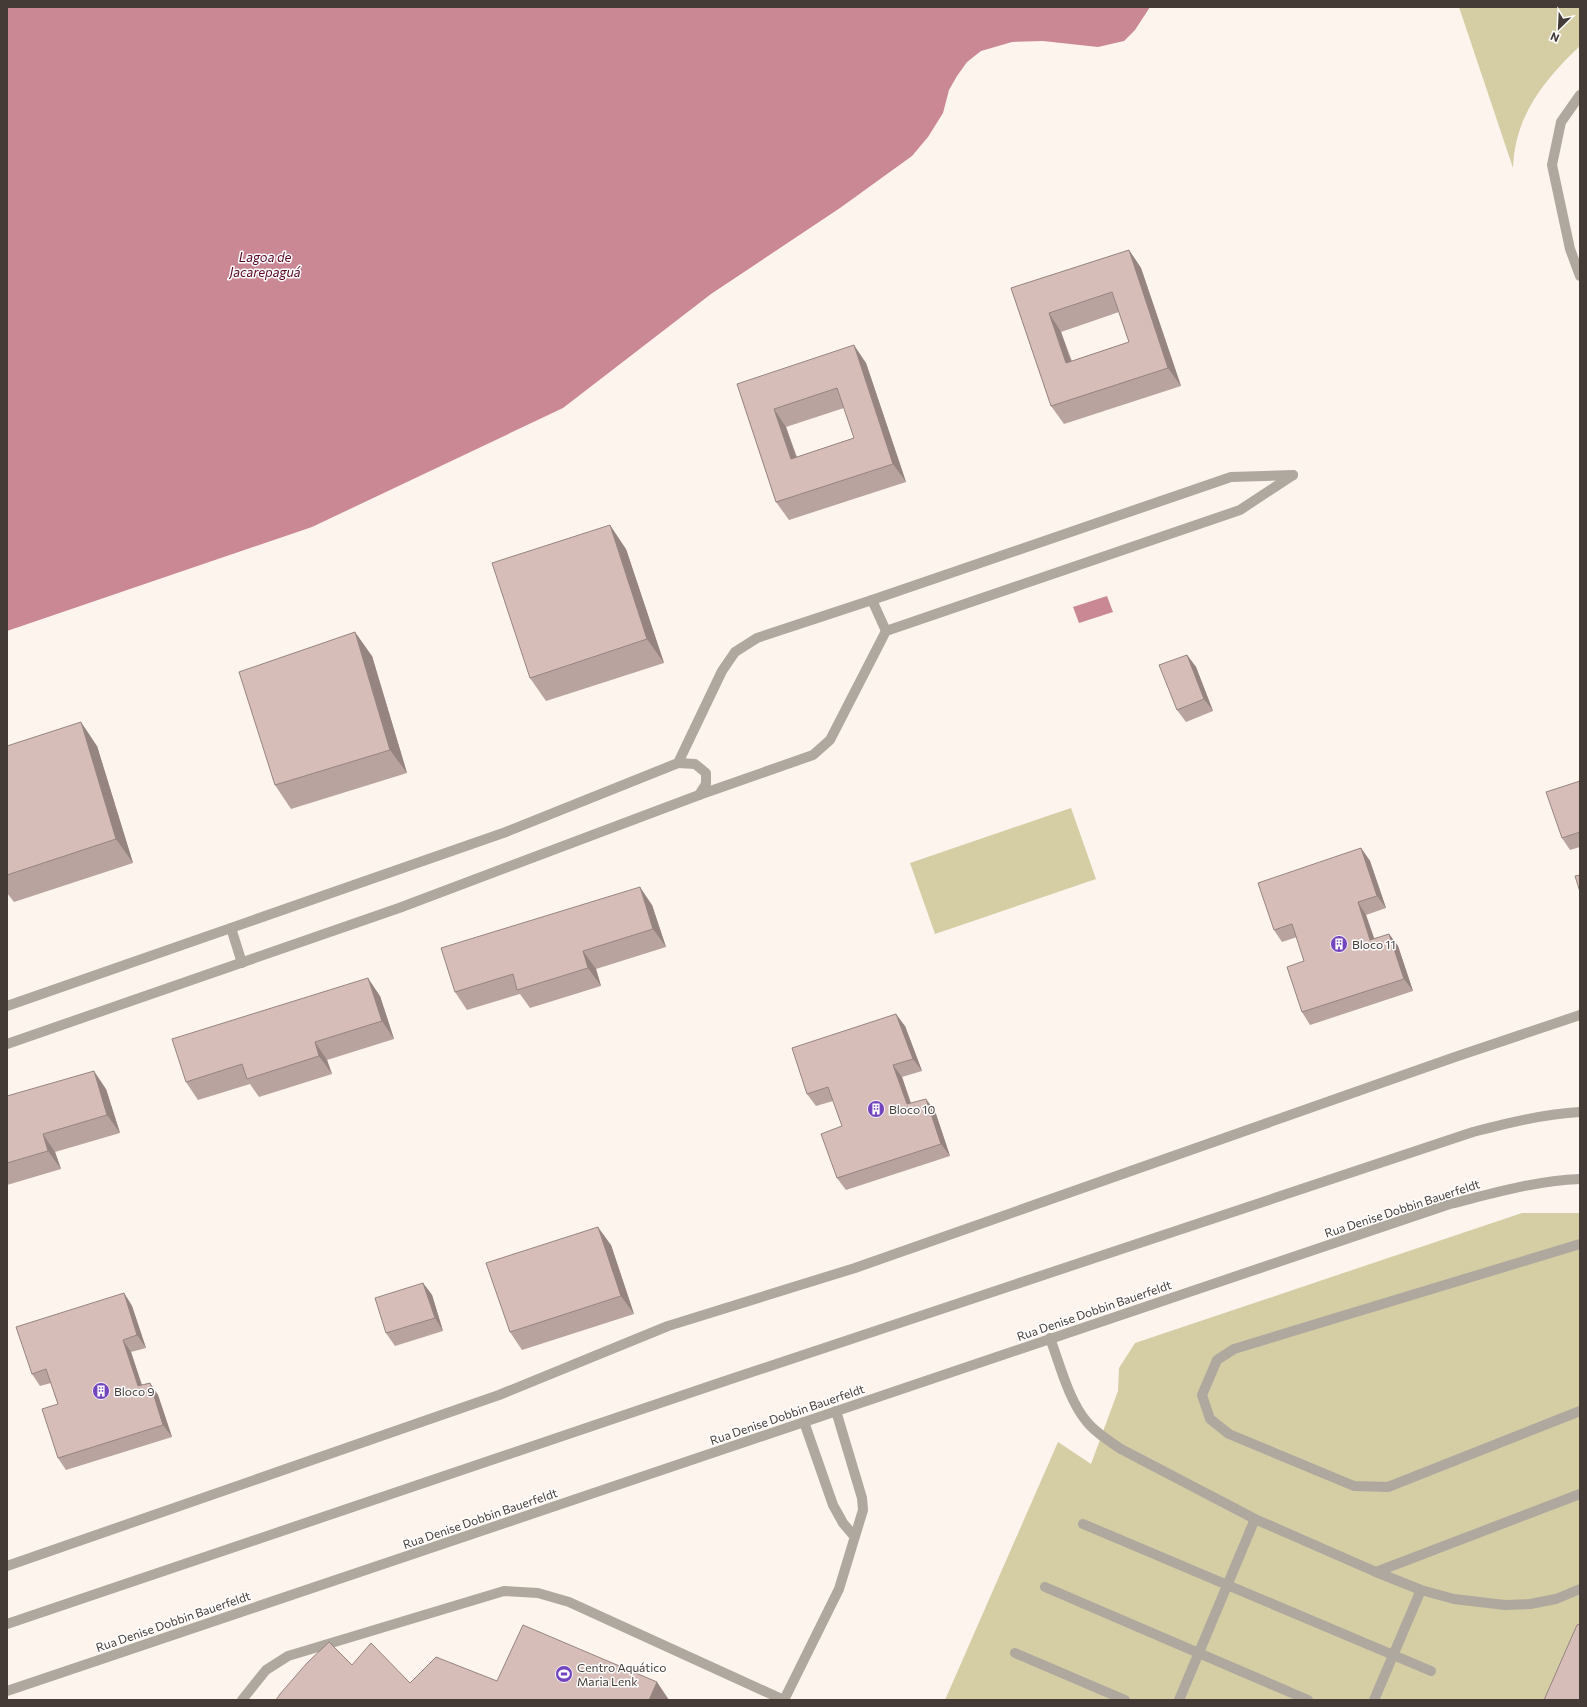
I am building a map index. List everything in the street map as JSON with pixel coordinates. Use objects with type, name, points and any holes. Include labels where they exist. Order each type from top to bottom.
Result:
[{"type":"street","points":[[1580,95],[1561,122],[1552,165],[1570,249],[1580,276]]},
{"type":"street","points":[[7,1044],[399,908],[699,795],[813,755],[830,740],[886,631],[1240,510],[1293,475],[1231,477],[757,638],[735,652],[722,671],[678,763]]},
{"type":"street","points":[[872,600],[886,631]]},
{"type":"street","points":[[7,1006],[506,832],[678,763],[695,764],[706,773],[706,784],[699,795]]},
{"type":"street","points":[[231,928],[242,963]]},
{"type":"street","points":[[7,1566],[499,1395],[668,1326],[855,1268],[1455,1057],[1580,1015]]},
{"type":"street","points":[[7,1624],[725,1381],[1473,1132],[1516,1121],[1561,1113],[1580,1112]]},
{"type":"street","name":"Rua Denise Dobbin Bauerfeldt","points":[[7,1691],[1450,1204],[1551,1180],[1580,1179]]},
{"type":"street","points":[[1580,1244],[1234,1349],[1217,1360],[1202,1396],[1210,1419],[1230,1434],[1354,1486],[1388,1487],[1580,1411]]},
{"type":"street","points":[[1050,1338],[1077,1408],[1088,1423],[1103,1437],[1121,1449],[1255,1519],[1421,1590],[1454,1598],[1505,1605],[1530,1604],[1556,1599],[1580,1589]]},
{"type":"street","points":[[242,1700],[266,1670],[288,1656],[504,1591],[538,1593],[569,1602],[784,1700],[839,1589],[863,1510],[862,1498],[836,1411]]},
{"type":"street","points":[[804,1422],[833,1505],[843,1523],[854,1536]]},
{"type":"street","points":[[1376,1572],[1580,1494]]},
{"type":"street","points":[[1179,1700],[1255,1519]]},
{"type":"street","points":[[1083,1524],[1431,1671]]},
{"type":"street","points":[[1045,1587],[1308,1700]]},
{"type":"street","points":[[1374,1700],[1421,1590]]},
{"type":"street","points":[[1015,1653],[1125,1700]]},
{"type":"shaded area","points":[[1459,7],[1580,7],[1580,46],[1554,73],[1533,101],[1519,132],[1513,168]]},
{"type":"shaded area","points":[[1071,808],[1096,879],[935,934],[910,863]]},
{"type":"shaded area","points":[[1522,1213],[1580,1213],[1580,1700],[945,1700],[1058,1442],[1091,1464],[1118,1391],[1119,1368],[1135,1343]]},
{"type":"water","name":"Lagoa de Jacarepaguá","points":[[7,7],[1150,7],[1135,30],[1124,41],[1098,47],[1043,41],[1012,42],[981,51],[967,62],[957,76],[949,90],[943,113],[928,137],[912,156],[840,208],[711,294],[563,408],[312,527],[7,631]]},
{"type":"water","points":[[1107,596],[1113,612],[1079,623],[1073,607]]},
{"type":"building","points":[[1129,250],[1168,368],[1051,406],[1011,288]],"holes":[[[1112,292],[1129,342],[1066,363],[1049,313]]]},
{"type":"building","points":[[854,345],[893,464],[776,502],[737,384]],"holes":[[[837,388],[854,438],[791,459],[774,409]]]},
{"type":"building","points":[[610,525],[647,639],[530,678],[492,563]]},
{"type":"building","points":[[355,632],[390,750],[275,785],[239,672]]},
{"type":"building","points":[[1187,655],[1204,699],[1177,710],[1159,665]]},
{"type":"building","points":[[81,722],[116,839],[7,875],[7,746]]},
{"type":"building","points":[[1580,781],[1580,832],[1562,838],[1546,792]]},
{"type":"building","name":"Bloco 11","points":[[1361,848],[1377,896],[1358,902],[1370,940],[1389,934],[1404,979],[1302,1012],[1287,967],[1304,961],[1292,924],[1274,930],[1258,883]]},
{"type":"building","points":[[1580,875],[1580,892],[1575,876]]},
{"type":"building","points":[[640,887],[653,929],[583,951],[588,968],[517,990],[513,974],[455,992],[441,948]]},
{"type":"building","points":[[368,978],[382,1021],[315,1042],[319,1056],[247,1079],[242,1064],[186,1082],[172,1039]]},
{"type":"building","name":"Bloco 10","points":[[896,1014],[913,1059],[893,1065],[907,1104],[926,1099],[941,1144],[837,1178],[821,1134],[842,1126],[828,1087],[807,1094],[792,1048]]},
{"type":"building","points":[[94,1071],[107,1115],[43,1134],[48,1151],[7,1163],[7,1096]]},
{"type":"building","points":[[598,1227],[621,1296],[510,1332],[486,1263]]},
{"type":"building","points":[[423,1283],[435,1318],[386,1333],[375,1298]]},
{"type":"building","name":"Bloco 9","points":[[124,1293],[137,1335],[123,1340],[138,1386],[150,1383],[163,1425],[58,1458],[42,1409],[58,1404],[46,1369],[32,1374],[16,1327]]},
{"type":"building","points":[[1580,1624],[1580,1700],[1544,1700],[1577,1625]]},
{"type":"building","points":[[523,1625],[657,1682],[649,1700],[276,1700],[307,1663],[329,1642],[352,1665],[371,1643],[410,1683],[436,1657],[497,1681]]},
{"type":"place","name":"Bloco 11","points":[[1339,944]]},
{"type":"place","name":"Bloco 10","points":[[876,1109]]},
{"type":"place","name":"Bloco 9","points":[[101,1391]]},
{"type":"place","name":"Centro Aquático Maria Lenk","points":[[564,1674]]}]
